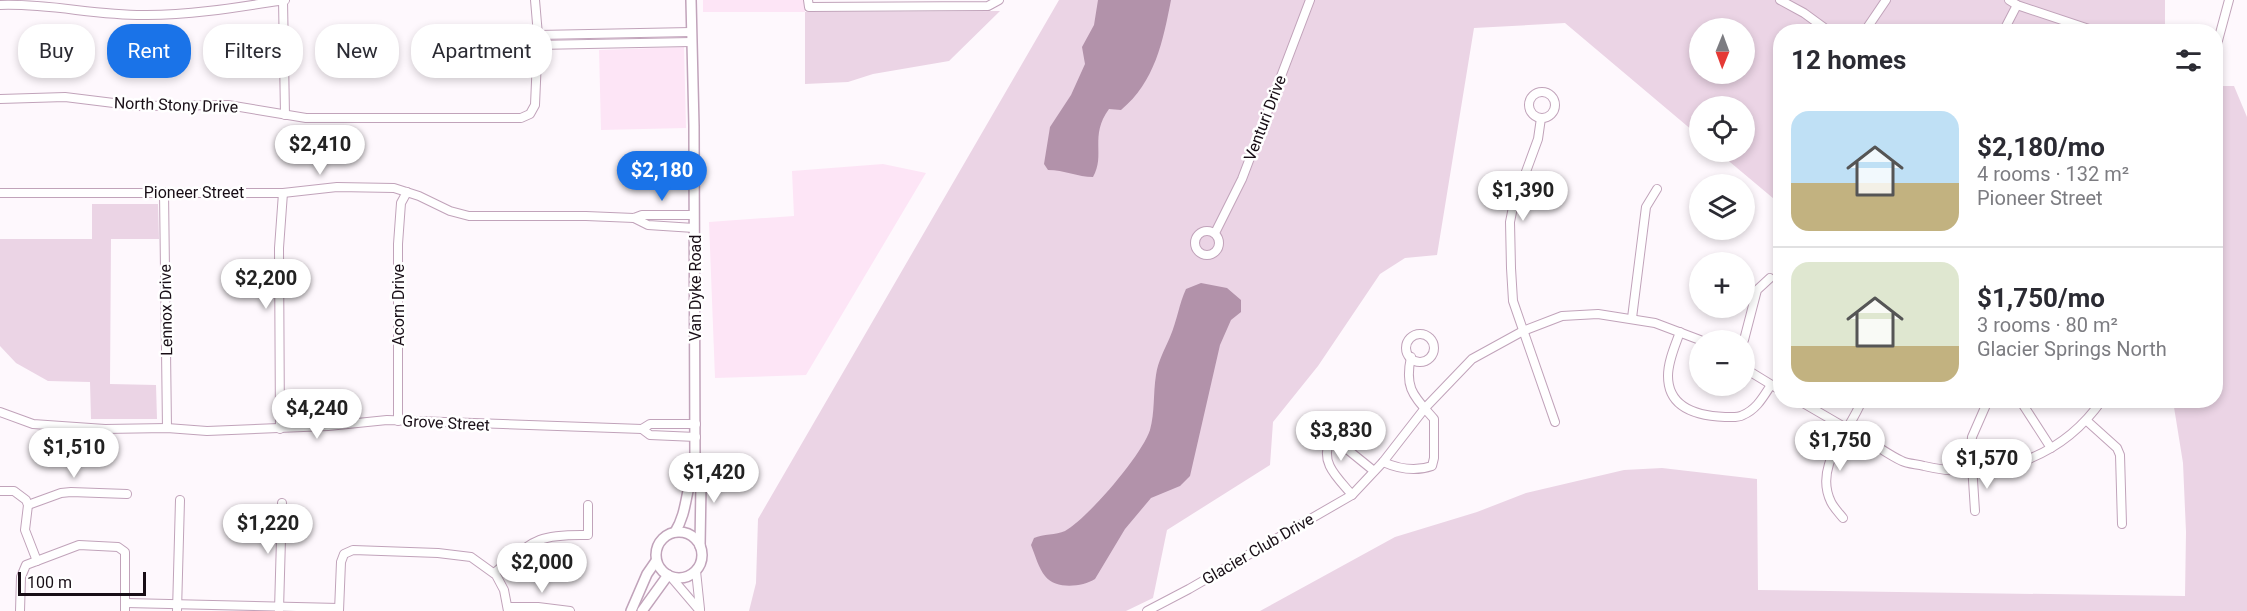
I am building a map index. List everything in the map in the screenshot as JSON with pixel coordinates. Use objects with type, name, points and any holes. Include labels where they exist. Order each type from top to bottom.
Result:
[{"type":"street","points":[[0,4],[146,15],[200,13],[284,0],[285,115]]},
{"type":"street","points":[[535,0],[537,24]]},
{"type":"street","name":"Van Dyke Road","points":[[675,532],[686,512],[689,482],[695,467],[696,437],[690,0]]},
{"type":"street","points":[[808,0],[809,7],[988,6],[999,0]]},
{"type":"street","name":"Venturi Drive","points":[[1215,233],[1242,179],[1310,0]]},
{"type":"street","points":[[1780,0],[1819,24]]},
{"type":"street","points":[[1870,24],[1886,0]]},
{"type":"street","points":[[2009,0],[2074,24]]},
{"type":"street","points":[[2222,24],[2229,0]]},
{"type":"street","points":[[2007,24],[2018,5]]},
{"type":"street","points":[[552,34],[691,37]]},
{"type":"street","points":[[552,44],[691,37]]},
{"type":"street","name":"North Stony Drive","points":[[0,99],[65,98],[138,106],[228,105],[306,118],[521,118],[530,114],[536,105],[536,78]]},
{"type":"street","points":[[1541,118],[1538,139],[1513,207],[1510,222],[1513,301],[1555,422]]},
{"type":"street","name":"Pioneer Street","points":[[0,193],[283,193],[337,187],[394,188],[450,211],[469,216],[634,218],[642,215],[694,214]]},
{"type":"street","points":[[1632,318],[1647,207],[1657,189]]},
{"type":"street","name":"Lennox Drive","points":[[164,192],[167,428]]},
{"type":"street","name":"Acorn Drive","points":[[398,421],[398,244],[401,202],[407,192]]},
{"type":"street","points":[[280,429],[279,248],[283,193]]},
{"type":"street","name":"Pioneer Street","points":[[634,218],[648,225],[694,228]]},
{"type":"street","points":[[1747,330],[1757,290],[1770,278]]},
{"type":"street","name":"Glacier Club Drive","points":[[1147,611],[1352,495],[1383,462],[1425,408],[1472,359],[1523,331],[1562,316],[1598,314],[1655,323],[1689,336]]},
{"type":"street","points":[[1680,332],[1667,378],[1673,395],[1685,409],[1716,417],[1741,417],[1754,409],[1771,385],[1755,375]]},
{"type":"street","points":[[1383,462],[1407,469],[1424,469],[1432,466],[1434,418],[1412,395],[1407,375],[1411,357]]},
{"type":"street","points":[[1812,408],[1902,461],[1944,471],[1995,470],[2025,461],[2051,448],[2087,421],[2096,408]]},
{"type":"street","points":[[1843,518],[1831,502],[1827,483],[1828,462],[1858,408]]},
{"type":"street","points":[[1975,511],[1972,436],[1985,408]]},
{"type":"street","points":[[2025,408],[2051,448]]},
{"type":"street","name":"Grove Street","points":[[0,412],[33,424],[105,429],[167,428],[207,431],[280,429],[398,421],[642,429],[650,424],[696,424]]},
{"type":"street","points":[[2087,421],[2117,448],[2120,455],[2122,524]]},
{"type":"street","name":"Grove Street","points":[[642,429],[650,435],[696,437]]},
{"type":"street","points":[[1352,495],[1330,468],[1326,459],[1330,441],[1337,441],[1374,471]]},
{"type":"street","name":"Van Dyke Road","points":[[695,467],[701,484],[700,546]]},
{"type":"street","points":[[0,490],[14,491],[24,497],[28,505],[25,530],[37,561]]},
{"type":"street","points":[[28,505],[61,493],[127,494]]},
{"type":"street","points":[[177,608],[180,500]]},
{"type":"street","points":[[279,609],[282,503]]},
{"type":"street","points":[[494,573],[533,542],[558,535],[588,535],[588,505]]},
{"type":"street","points":[[670,576],[687,577],[696,571],[702,560],[700,546],[690,535],[675,532],[662,539],[658,545],[657,561],[660,568],[670,576],[700,611]]},
{"type":"street","points":[[20,611],[22,571],[26,566],[79,544],[118,547],[125,552],[127,559],[126,607],[339,610],[340,562],[344,554],[353,550],[459,554],[471,557],[494,573],[504,590],[509,609],[538,607],[570,611]]},
{"type":"street","points":[[632,611],[647,574],[657,561]]},
{"type":"street","points":[[696,571],[700,611]]},
{"type":"street","points":[[642,611],[670,576]]},
{"type":"street","points":[[1163,603],[1167,611]]},
{"type":"shaded area","points":[[703,0],[805,0],[805,12],[703,12]]},
{"type":"shaded area","points":[[1059,0],[2165,0],[2165,24],[1773,24],[1773,198],[1755,183],[1755,174],[1744,174],[1730,162],[1755,162],[1755,96],[1689,96],[1689,128],[1565,23],[1474,28],[1437,255],[1405,258],[1380,274],[1318,366],[1273,422],[1270,465],[1167,530],[1153,598],[1126,611],[749,611],[756,583],[758,519]]},
{"type":"shaded area","points":[[1098,0],[1171,0],[1161,45],[1150,74],[1133,99],[1121,110],[1109,109],[1103,119],[1100,128],[1097,169],[1093,177],[1048,170],[1044,164],[1050,127],[1071,95],[1085,64],[1082,47],[1094,25]]},
{"type":"shaded area","points":[[1000,11],[949,61],[873,74],[848,82],[805,84],[805,12]]},
{"type":"shaded area","points":[[684,47],[686,128],[601,130],[599,50]]},
{"type":"shaded area","points":[[2223,86],[2234,86],[2247,117],[2247,611],[1260,611],[1395,537],[1477,512],[1526,493],[1624,470],[1662,468],[1757,479],[1758,590],[2185,596],[2186,532],[2183,463],[2174,408],[2223,408]]},
{"type":"shaded area","points":[[883,164],[926,173],[806,375],[715,378],[709,222],[794,216],[792,171]]},
{"type":"shaded area","points":[[92,204],[158,204],[159,239],[111,239],[110,384],[156,385],[157,419],[91,419],[90,382],[48,381],[16,363],[0,346],[0,239],[92,239]]},
{"type":"shaded area","points":[[1201,283],[1227,288],[1241,300],[1241,312],[1231,320],[1220,345],[1190,476],[1180,486],[1151,498],[1125,529],[1095,579],[1069,586],[1056,584],[1045,576],[1039,566],[1031,545],[1034,538],[1065,531],[1075,524],[1100,500],[1137,454],[1150,430],[1157,370],[1186,289]]}]
